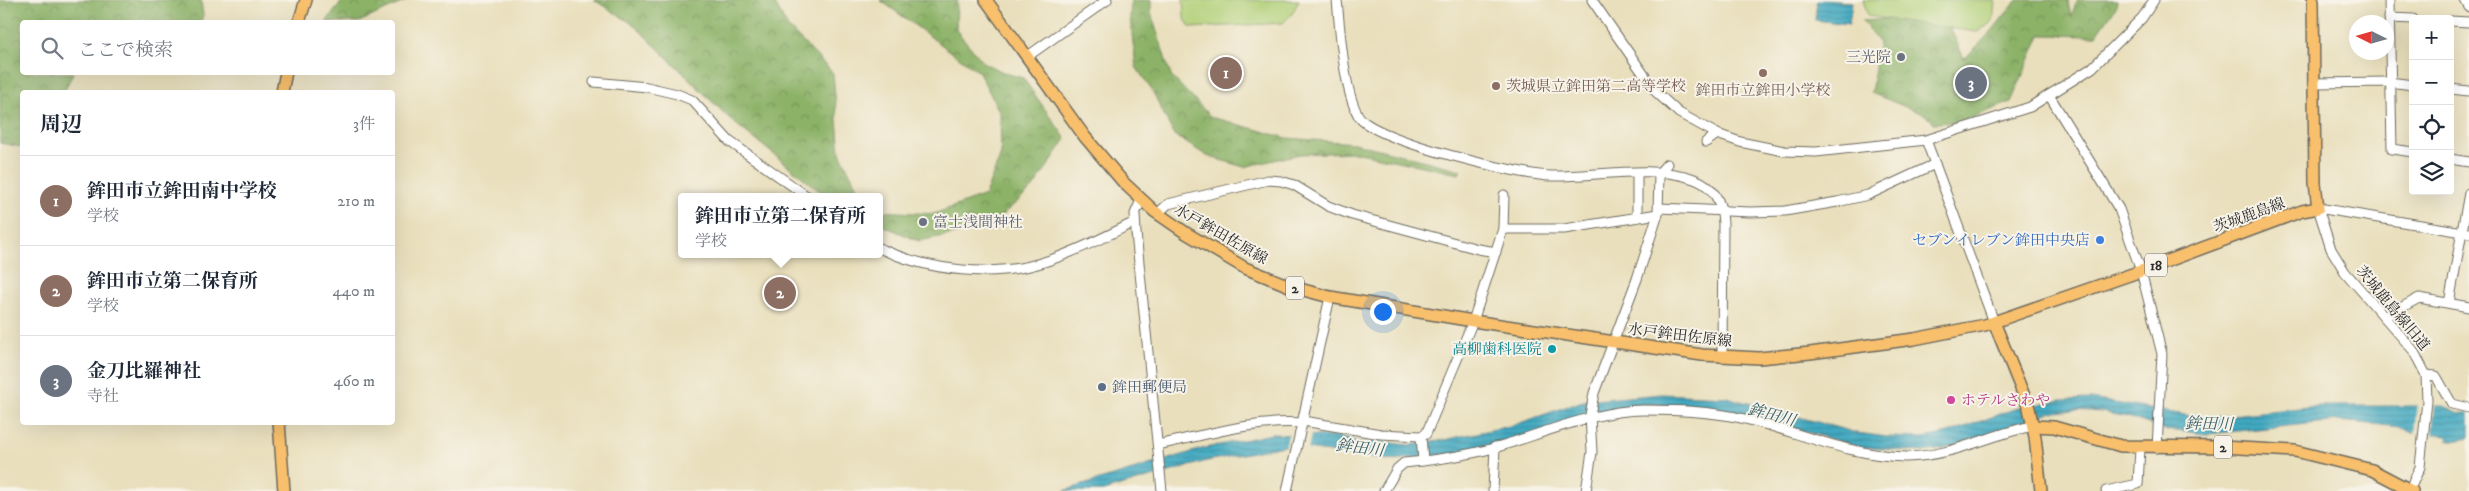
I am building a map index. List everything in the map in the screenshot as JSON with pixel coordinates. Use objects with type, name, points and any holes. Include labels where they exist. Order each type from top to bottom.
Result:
[{"type":"main road","points":[[300,20],[306,0]]},
{"type":"main road","name":"水戸鉾田佐原線","points":[[986,0],[1085,136],[1141,200],[1157,214],[1208,247],[1245,268],[1278,283],[1330,297],[1473,321],[1613,342],[1722,356],[1758,358],[1922,338],[1975,328],[1994,322]]},
{"type":"main road","points":[[2313,0],[2315,182],[2318,208]]},
{"type":"main road","points":[[282,90],[285,75]]},
{"type":"main road","name":"茨城鹿島線","points":[[1994,322],[2141,271],[2302,211],[2318,208]]},
{"type":"main road","points":[[1994,322],[2027,401],[2033,422],[2041,491]]},
{"type":"main road","name":"2","points":[[2033,422],[2110,444],[2140,448],[2222,447],[2295,451],[2355,464],[2378,473],[2411,490]]},
{"type":"main road","points":[[279,425],[284,491]]},
{"type":"street","points":[[1028,56],[1107,0]]},
{"type":"street","points":[[1337,0],[1353,104],[1362,120],[1370,127],[1414,144],[1518,173],[1550,176],[1637,173],[1686,176],[1700,182],[1714,192],[1723,212],[1722,356]]},
{"type":"street","points":[[1592,0],[1656,92],[1680,113],[1717,134],[1763,147],[1797,152],[1816,152],[1926,140],[2030,107],[2092,68],[2142,18],[2154,0]]},
{"type":"street","points":[[2389,0],[2389,15]]},
{"type":"street","points":[[2465,0],[2469,7]]},
{"type":"street","points":[[2394,18],[2409,19]]},
{"type":"street","points":[[2454,21],[2469,22]]},
{"type":"street","points":[[2389,60],[2392,149],[2409,151]]},
{"type":"street","points":[[594,82],[646,87],[677,94],[692,100],[730,141],[802,193]]},
{"type":"street","points":[[2314,83],[2389,82],[2409,84]]},
{"type":"street","points":[[2454,89],[2469,91]]},
{"type":"street","points":[[2049,95],[2118,209],[2141,271],[2161,342],[2158,448]]},
{"type":"street","points":[[1706,142],[1717,134]]},
{"type":"street","points":[[1926,140],[1994,322]]},
{"type":"street","points":[[2454,159],[2469,162]]},
{"type":"street","points":[[1586,491],[1592,452],[1591,417],[1594,393],[1637,279],[1659,211],[1659,174],[1667,164]]},
{"type":"street","points":[[1503,229],[1564,228],[1637,218],[1659,211],[1723,212],[1786,210],[1868,195],[1935,164]]},
{"type":"street","points":[[1637,173],[1637,218]]},
{"type":"street","points":[[1157,214],[1168,204],[1268,180],[1294,185],[1328,206],[1352,215],[1478,249],[1496,252]]},
{"type":"street","points":[[2449,303],[2466,233],[2469,193]]},
{"type":"street","points":[[1158,447],[1248,425],[1277,422],[1422,437],[1431,426],[1473,321],[1503,229],[1504,195]]},
{"type":"street","points":[[1141,200],[1136,208],[1135,222],[1162,487]]},
{"type":"street","points":[[2318,208],[2466,233]]},
{"type":"street","name":"茨城鹿島線旧道","points":[[2318,208],[2325,233],[2337,260],[2413,350],[2426,375],[2423,437],[2418,475],[2411,490]]},
{"type":"street","points":[[883,249],[932,266],[958,270],[997,270],[1046,262],[1096,242],[1135,222]]},
{"type":"street","points":[[1288,491],[1330,297]]},
{"type":"street","points":[[2384,317],[2416,298],[2469,307]]},
{"type":"street","points":[[2426,375],[2436,376],[2452,404],[2469,408]]},
{"type":"street","points":[[1384,491],[1397,469],[1404,463],[1495,448],[1591,417],[1641,410],[1721,414],[1744,419],[1829,445],[1863,452],[1905,456],[1935,456],[2033,422]]},
{"type":"street","points":[[1422,437],[1423,460]]},
{"type":"street","points":[[1493,491],[1495,448]]},
{"type":"street","points":[[2106,491],[2138,484],[2140,448]]},
{"type":"green space","points":[[0,0],[201,0],[203,15],[202,20],[20,20],[20,75],[72,75],[65,90],[20,90],[20,147],[0,143]]},
{"type":"green space","points":[[343,0],[408,0],[363,20],[328,20]]},
{"type":"green space","points":[[594,0],[773,0],[787,26],[833,73],[840,153],[860,193],[822,193],[732,121],[633,24]]},
{"type":"green space","points":[[880,0],[957,0],[956,30],[984,63],[1005,73],[1023,78],[1066,139],[1033,188],[988,227],[919,241],[883,226],[883,211],[934,214],[985,195],[1001,154],[1000,113],[979,72]]},
{"type":"green space","points":[[1131,0],[1151,0],[1151,13],[1171,76],[1211,117],[1287,138],[1355,143],[1461,170],[1459,174],[1355,152],[1300,154],[1244,167],[1207,156],[1174,135],[1153,92],[1136,67],[1130,18]]},
{"type":"green space","points":[[1183,0],[1299,0],[1292,14],[1283,23],[1191,28],[1184,18]]},
{"type":"green space","points":[[1863,0],[1995,0],[1993,22],[1977,32],[1868,16]]},
{"type":"green space","points":[[2017,0],[2068,0],[2071,17],[2077,0],[2117,0],[2116,7],[2096,36],[2040,35],[2011,102],[1961,122],[1934,123],[1926,115],[1871,93],[1879,42],[1862,21],[1932,15],[1950,27],[1964,59],[1991,32]]},
{"type":"water","points":[[1817,0],[1852,2],[1849,24],[1815,20]]},
{"type":"water","name":"鉾田川","points":[[1662,394],[1726,397],[1857,433],[1887,437],[1924,438],[1948,433],[2014,409],[2062,400],[2091,399],[2191,416],[2213,417],[2318,406],[2444,406],[2460,413],[2469,413],[2469,437],[2448,441],[2449,437],[2439,434],[2412,433],[2401,427],[2339,421],[2207,434],[2166,430],[2128,417],[2102,412],[2073,410],[2047,413],[1944,449],[1922,452],[1860,447],[1738,413],[1652,404],[1626,408],[1463,453],[1390,460],[1283,446],[1207,461],[1103,491],[1063,491],[1205,448],[1272,434],[1340,437],[1365,444],[1374,441],[1410,445],[1439,441],[1514,425],[1583,401]]},
{"type":"pier","points":[[2417,403],[2435,403],[2432,436],[2414,436]]},
{"type":"pier","points":[[1289,432],[1311,434],[1308,451],[1285,449]]},
{"type":"place","name":"三光院","points":[[1901,57]]},
{"type":"place","name":"鉾田市立鉾田南中学校","points":[[1226,73]]},
{"type":"place","name":"鉾田市立鉾田小学校","points":[[1763,73]]},
{"type":"place","name":"金刀比羅神社","points":[[1971,83]]},
{"type":"place","name":"茨城県立鉾田第二高等学校","points":[[1496,86]]},
{"type":"place","name":"富士浅間神社","points":[[923,222]]},
{"type":"place","name":"セブンイレブン鉾田中央店","points":[[2100,240]]},
{"type":"place","name":"鉾田市立第二保育所","points":[[780,293]]},
{"type":"place","name":"高柳歯科医院","points":[[1552,349]]},
{"type":"place","name":"鉾田郵便局","points":[[1102,387]]},
{"type":"place","name":"ホテルさわや","points":[[1951,400]]}]
